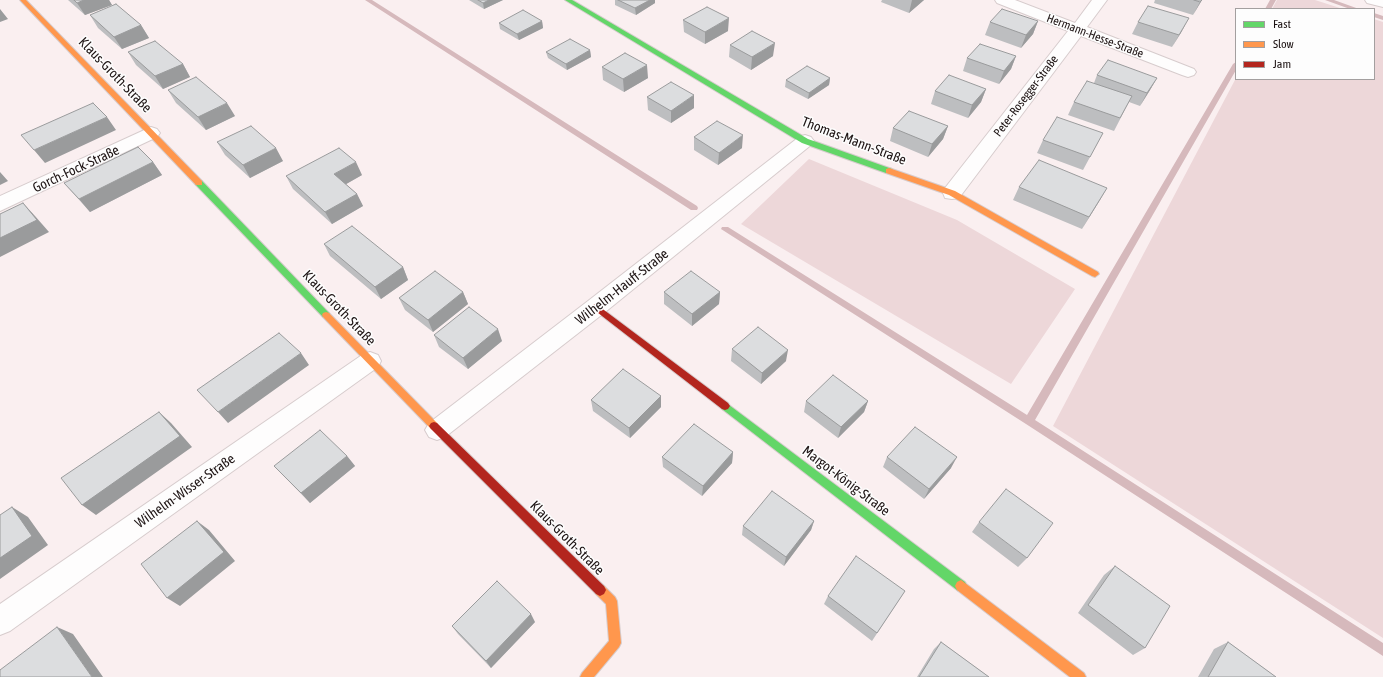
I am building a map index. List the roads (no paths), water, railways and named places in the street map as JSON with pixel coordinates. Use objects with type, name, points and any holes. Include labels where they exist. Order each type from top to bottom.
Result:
[{"type":"street","name":"Klaus-Groth-Straße","points":[[23,0],[437,430],[611,602],[615,643],[586,677]]},
{"type":"street","name":"Thomas-Mann-Straße","points":[[568,0],[805,141],[952,193],[1095,274]]},
{"type":"street","name":"Hermann-Hesse-Straße","points":[[1002,0],[1188,72]]},
{"type":"street","name":"Peter-Rosegger-Straße","points":[[952,193],[1100,0]]},
{"type":"street","points":[[1372,0],[1383,3]]},
{"type":"street","name":"Gorch-Fock-Straße","points":[[0,204],[151,133]]},
{"type":"street","name":"Wilhelm-Hauff-Straße","points":[[437,430],[596,307],[805,141]]},
{"type":"street","name":"Margot-König-Straße","points":[[596,307],[1080,677]]},
{"type":"street","name":"Wilhelm-Wisser-Straße","points":[[0,621],[370,361]]},
{"type":"waterway","points":[[368,0],[694,208]]},
{"type":"waterway","points":[[1269,8],[1273,0]]},
{"type":"waterway","points":[[1328,0],[1353,8]]},
{"type":"waterway","points":[[1375,15],[1383,18]]},
{"type":"waterway","points":[[1029,421],[1235,66]]},
{"type":"waterway","points":[[725,229],[1029,421]]},
{"type":"waterway","points":[[1029,421],[1383,650]]}]
